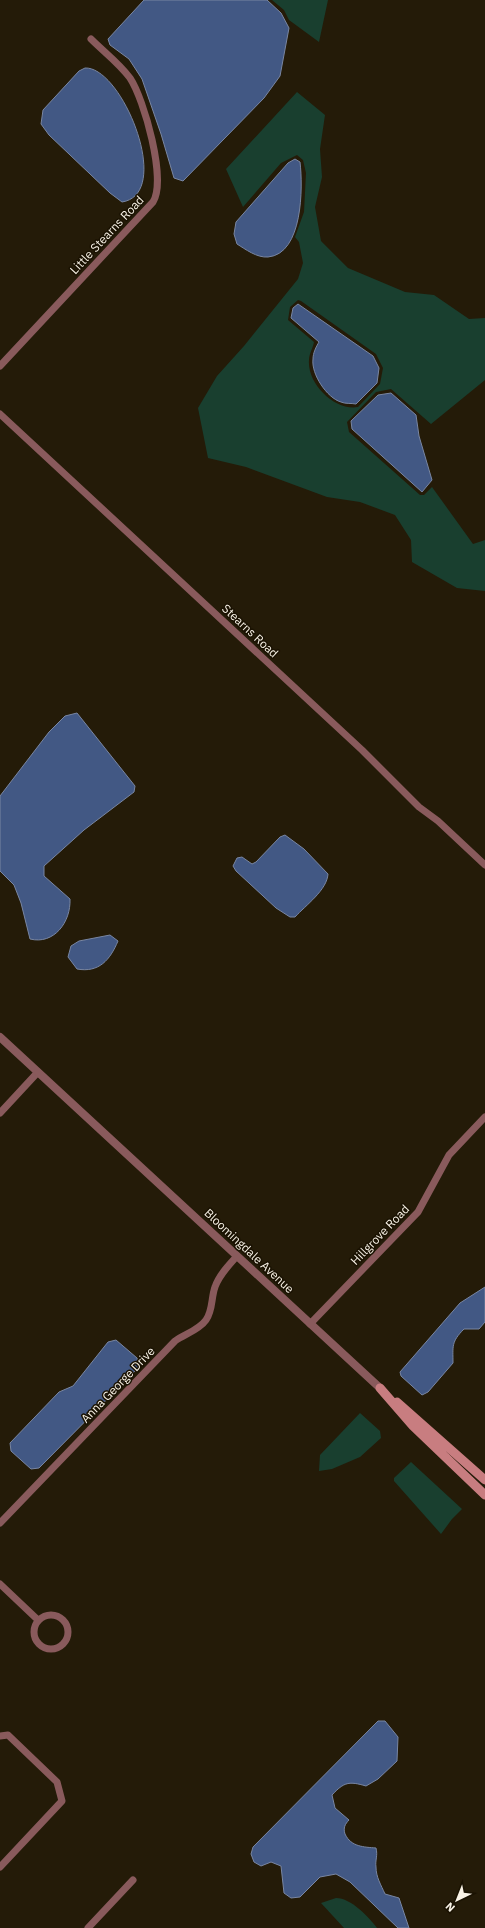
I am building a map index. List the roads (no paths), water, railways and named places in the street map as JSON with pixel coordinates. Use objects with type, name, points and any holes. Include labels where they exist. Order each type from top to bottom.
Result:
[{"type":"main road","name":"Bloomingdale Avenue","points":[[380,1388],[485,1480]]},
{"type":"main road","points":[[380,1388],[408,1421],[485,1495]]},
{"type":"street","name":"Little Stearns Road","points":[[0,366],[156,198],[158,179],[157,165],[137,94],[126,73],[91,39]]},
{"type":"street","name":"Stearns Road","points":[[0,414],[356,745],[419,807],[438,821],[485,865]]},
{"type":"street","name":"Bloomingdale Avenue","points":[[0,1037],[380,1388]]},
{"type":"street","points":[[0,1113],[38,1072]]},
{"type":"street","name":"Hillgrove Road","points":[[310,1324],[418,1212],[450,1155],[485,1117]]},
{"type":"street","name":"Anna George Drive","points":[[0,1523],[175,1341],[185,1333],[199,1327],[206,1320],[211,1311],[215,1285],[237,1256]]},
{"type":"street","points":[[0,1584],[38,1620]]},
{"type":"street","points":[[50,1614],[62,1618],[68,1630],[65,1642],[54,1648],[42,1646],[36,1640],[34,1632],[38,1620],[50,1614]]},
{"type":"street","points":[[0,1736],[8,1735],[57,1782],[62,1801],[0,1867]]},
{"type":"street","points":[[88,1928],[133,1880]]},
{"type":"water","points":[[144,0],[267,0],[281,13],[289,28],[280,76],[264,98],[183,181],[174,178],[142,79],[129,59],[110,45],[108,39]]},
{"type":"water","points":[[85,68],[99,73],[114,87],[127,107],[137,131],[143,156],[143,177],[137,194],[122,202],[110,193],[49,135],[41,124],[43,110],[79,71]]},
{"type":"water","points":[[295,159],[300,162],[301,187],[298,218],[294,232],[288,244],[280,253],[268,257],[255,255],[237,244],[234,234],[236,222],[288,163]]},
{"type":"water","points":[[298,304],[373,356],[379,368],[377,383],[356,404],[344,403],[336,400],[325,391],[321,385],[313,365],[314,355],[319,342],[291,318],[293,308]]},
{"type":"water","points":[[391,393],[416,415],[419,436],[432,480],[422,492],[352,429],[351,421],[378,395]]},
{"type":"water","points":[[77,713],[135,786],[134,792],[84,830],[44,866],[44,876],[70,899],[70,908],[64,923],[53,935],[47,939],[30,939],[21,903],[14,885],[0,871],[0,796],[49,732],[65,716]]},
{"type":"water","points":[[285,835],[304,849],[328,874],[324,886],[295,917],[290,917],[276,908],[236,871],[233,866],[237,858],[242,857],[252,864],[256,862],[280,837]]},
{"type":"water","points":[[110,935],[118,941],[111,954],[103,964],[98,967],[85,970],[77,969],[68,957],[71,946],[79,941]]},
{"type":"water","points":[[485,1287],[485,1322],[479,1329],[464,1329],[460,1333],[454,1344],[453,1363],[428,1392],[422,1395],[401,1376],[400,1372],[460,1303]]},
{"type":"water","points":[[116,1340],[137,1358],[139,1367],[39,1468],[31,1469],[11,1451],[10,1443],[59,1392],[73,1386],[108,1342]]},
{"type":"water","points":[[378,1721],[385,1721],[398,1737],[397,1761],[378,1779],[366,1786],[355,1783],[347,1784],[340,1787],[332,1795],[335,1808],[349,1820],[345,1825],[344,1832],[351,1842],[358,1846],[376,1848],[376,1871],[379,1881],[385,1894],[399,1898],[409,1928],[398,1928],[350,1882],[336,1874],[320,1877],[300,1897],[291,1898],[284,1893],[281,1866],[271,1862],[261,1866],[254,1862],[251,1854],[253,1847]]}]
